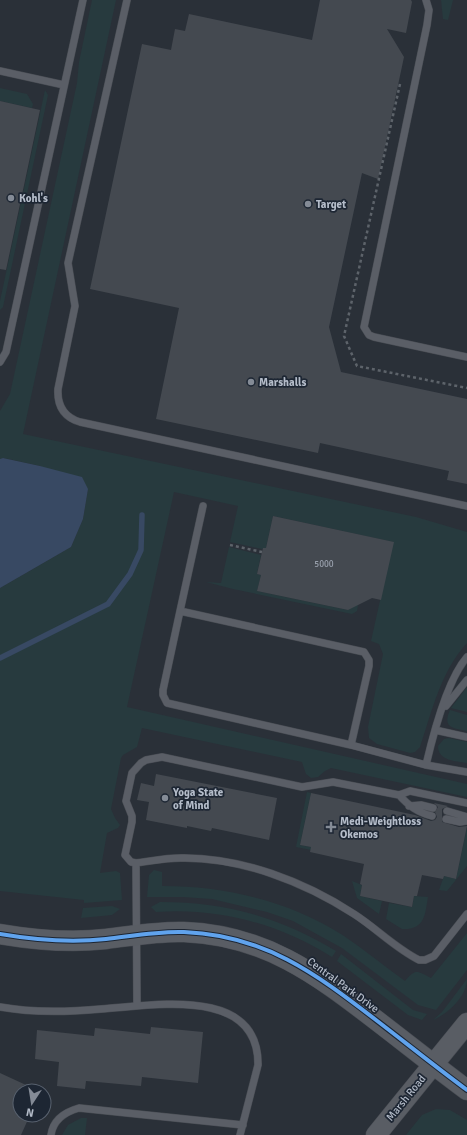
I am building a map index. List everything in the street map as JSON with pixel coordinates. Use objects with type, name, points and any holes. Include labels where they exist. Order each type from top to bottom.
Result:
[{"type":"street","name":"Central Park Drive","points":[[0,934],[34,939],[69,941],[184,932],[209,934],[253,945],[285,957],[331,985],[467,1090]]},
{"type":"street","name":"Marsh Road","points":[[376,1135],[467,1023]]},
{"type":"lane","points":[[0,362],[6,352],[83,0]]},
{"type":"lane","points":[[127,0],[68,263],[75,306],[58,389],[59,403],[66,415],[80,422],[467,506]]},
{"type":"lane","points":[[426,0],[428,21],[364,327],[369,335],[374,337],[467,357]]},
{"type":"lane","points":[[0,71],[64,85]]},
{"type":"lane","points":[[203,506],[163,690],[163,695],[168,704],[351,745],[426,765],[467,772]]},
{"type":"lane","points":[[180,611],[364,652],[369,660],[369,666],[351,745]]},
{"type":"lane","points":[[426,765],[435,730],[453,681],[467,657]]},
{"type":"lane","points":[[442,711],[467,680]]},
{"type":"lane","points":[[435,730],[467,737]]},
{"type":"lane","points":[[467,803],[410,791],[399,795],[333,782],[308,787],[297,786],[162,757],[154,758],[141,763],[132,773],[127,798],[132,822],[125,854],[131,862],[136,863],[182,858],[204,859],[232,864],[279,877],[330,900],[354,914],[419,960],[425,960],[434,956],[467,914]]},
{"type":"lane","points":[[399,795],[409,806],[420,813],[432,816]]},
{"type":"lane","points":[[409,806],[421,805],[433,808]]},
{"type":"lane","points":[[447,811],[467,817]]},
{"type":"lane","points":[[446,818],[460,822],[467,821]]},
{"type":"lane","points":[[136,863],[135,935],[137,1005]]},
{"type":"lane","points":[[0,1007],[67,1011],[168,1004],[198,1006],[228,1014],[244,1025],[250,1032],[257,1048],[258,1066],[240,1135]]},
{"type":"lane","points":[[51,1135],[54,1125],[62,1115],[79,1108],[243,1124]]},
{"type":"path","points":[[230,545],[262,552]]},
{"type":"green space","points":[[92,0],[116,0],[23,434],[416,517],[467,532],[467,643],[450,666],[438,692],[420,747],[415,752],[410,753],[377,744],[369,738],[368,727],[383,654],[379,644],[371,641],[393,542],[273,516],[266,548],[262,549],[230,542],[238,506],[174,492],[127,707],[467,784],[467,797],[331,768],[318,777],[311,778],[306,774],[302,762],[142,728],[137,747],[123,755],[121,758],[111,809],[120,825],[118,828],[107,833],[100,873],[116,871],[120,873],[122,900],[84,903],[84,900],[0,891],[0,588],[71,547],[83,519],[88,489],[40,466],[4,458],[0,459],[0,411],[10,394],[77,83],[79,62]]},
{"type":"green space","points":[[441,0],[453,0],[448,20],[443,19]]},
{"type":"green space","points":[[0,88],[27,94],[33,104],[32,108],[0,101]]},
{"type":"green space","points":[[45,90],[48,95],[3,307],[0,310],[0,301]]},
{"type":"green space","points":[[229,547],[261,555],[257,574],[261,575],[257,591],[348,610],[357,604],[357,611],[352,614],[206,582],[221,583]]},
{"type":"green space","points":[[467,687],[467,712],[451,708]]},
{"type":"green space","points":[[450,710],[467,715],[467,731],[453,728],[448,724],[447,720]]},
{"type":"green space","points":[[449,738],[467,742],[467,763],[453,761],[441,755],[438,746],[444,739]]},
{"type":"green space","points":[[307,792],[311,793],[300,845],[311,847],[311,850],[296,847]]},
{"type":"green space","points":[[467,827],[467,866],[447,891],[439,890],[444,876],[456,879]]},
{"type":"green space","points":[[154,870],[162,872],[162,886],[210,889],[233,893],[257,898],[302,913],[344,936],[405,981],[414,972],[420,972],[431,978],[467,933],[467,970],[436,1010],[418,1005],[342,948],[293,921],[267,912],[212,899],[147,897],[149,875]]},
{"type":"green space","points":[[352,881],[362,885],[360,896],[382,901],[379,914],[357,898]]},
{"type":"green space","points":[[414,896],[428,897],[425,915],[420,924],[410,929],[402,929],[386,919],[389,903],[412,907]]},
{"type":"green space","points":[[160,902],[208,905],[252,914],[294,929],[336,951],[332,957],[291,935],[247,920],[225,915],[179,911],[156,912],[151,907]]},
{"type":"green space","points":[[112,906],[120,909],[112,915],[81,918],[83,908]]},
{"type":"green space","points":[[341,954],[413,1010],[427,1014],[422,1020],[408,1015],[337,961]]},
{"type":"green space","points":[[467,979],[464,992],[456,1004],[433,1020],[442,1012]]},
{"type":"green space","points":[[436,1109],[450,1110],[467,1120],[467,1135],[406,1135],[422,1115]]},
{"type":"green space","points":[[81,1118],[87,1118],[85,1135],[62,1135],[68,1125]]},
{"type":"water","points":[[3,458],[82,477],[88,489],[83,519],[71,547],[0,588],[0,459]]},
{"type":"building","points":[[320,0],[411,0],[412,2],[406,33],[387,29],[404,57],[378,179],[362,173],[329,327],[341,372],[467,399],[467,484],[447,480],[449,471],[320,443],[318,453],[156,419],[179,308],[90,289],[142,44],[171,50],[175,29],[185,31],[189,14],[312,40]]},
{"type":"building","name":"Kohl's","points":[[0,101],[40,110],[6,270],[0,269]]},
{"type":"building","points":[[273,516],[394,542],[381,600],[372,598],[348,610],[257,591],[261,575],[257,574],[263,548],[266,548]]},
{"type":"building","points":[[156,774],[277,798],[269,840],[212,828],[211,831],[146,820],[149,802],[137,800],[141,783],[154,786]]},
{"type":"building","points":[[311,793],[415,815],[431,821],[435,820],[437,817],[435,812],[438,807],[434,803],[448,806],[442,809],[442,822],[459,827],[467,826],[456,879],[444,876],[443,879],[422,875],[417,896],[414,896],[412,907],[360,896],[362,885],[360,884],[364,864],[310,852],[311,847],[300,845]]},
{"type":"building","points":[[151,1027],[203,1032],[198,1083],[142,1077],[141,1086],[86,1081],[85,1089],[57,1086],[59,1062],[35,1059],[37,1030],[94,1036],[95,1028],[150,1034]]},
{"type":"building","points":[[0,1073],[22,1083],[12,1083],[12,1123],[26,1123],[21,1135],[0,1135]]},
{"type":"waterway","points":[[0,658],[108,604],[130,574],[141,550],[142,515]]},
{"type":"cycle path","points":[[0,934],[26,938],[79,941],[154,933],[184,932],[213,935],[239,940],[264,949],[310,972],[354,1003],[467,1090]]},
{"type":"place","name":"Kohl's","points":[[11,198]]},
{"type":"place","name":"Target","points":[[308,204]]},
{"type":"place","name":"Marshalls","points":[[251,382]]},
{"type":"place","name":"Yoga State of Mind","points":[[165,798]]},
{"type":"place","name":"Medi-Weightloss Okemos","points":[[331,827]]}]
